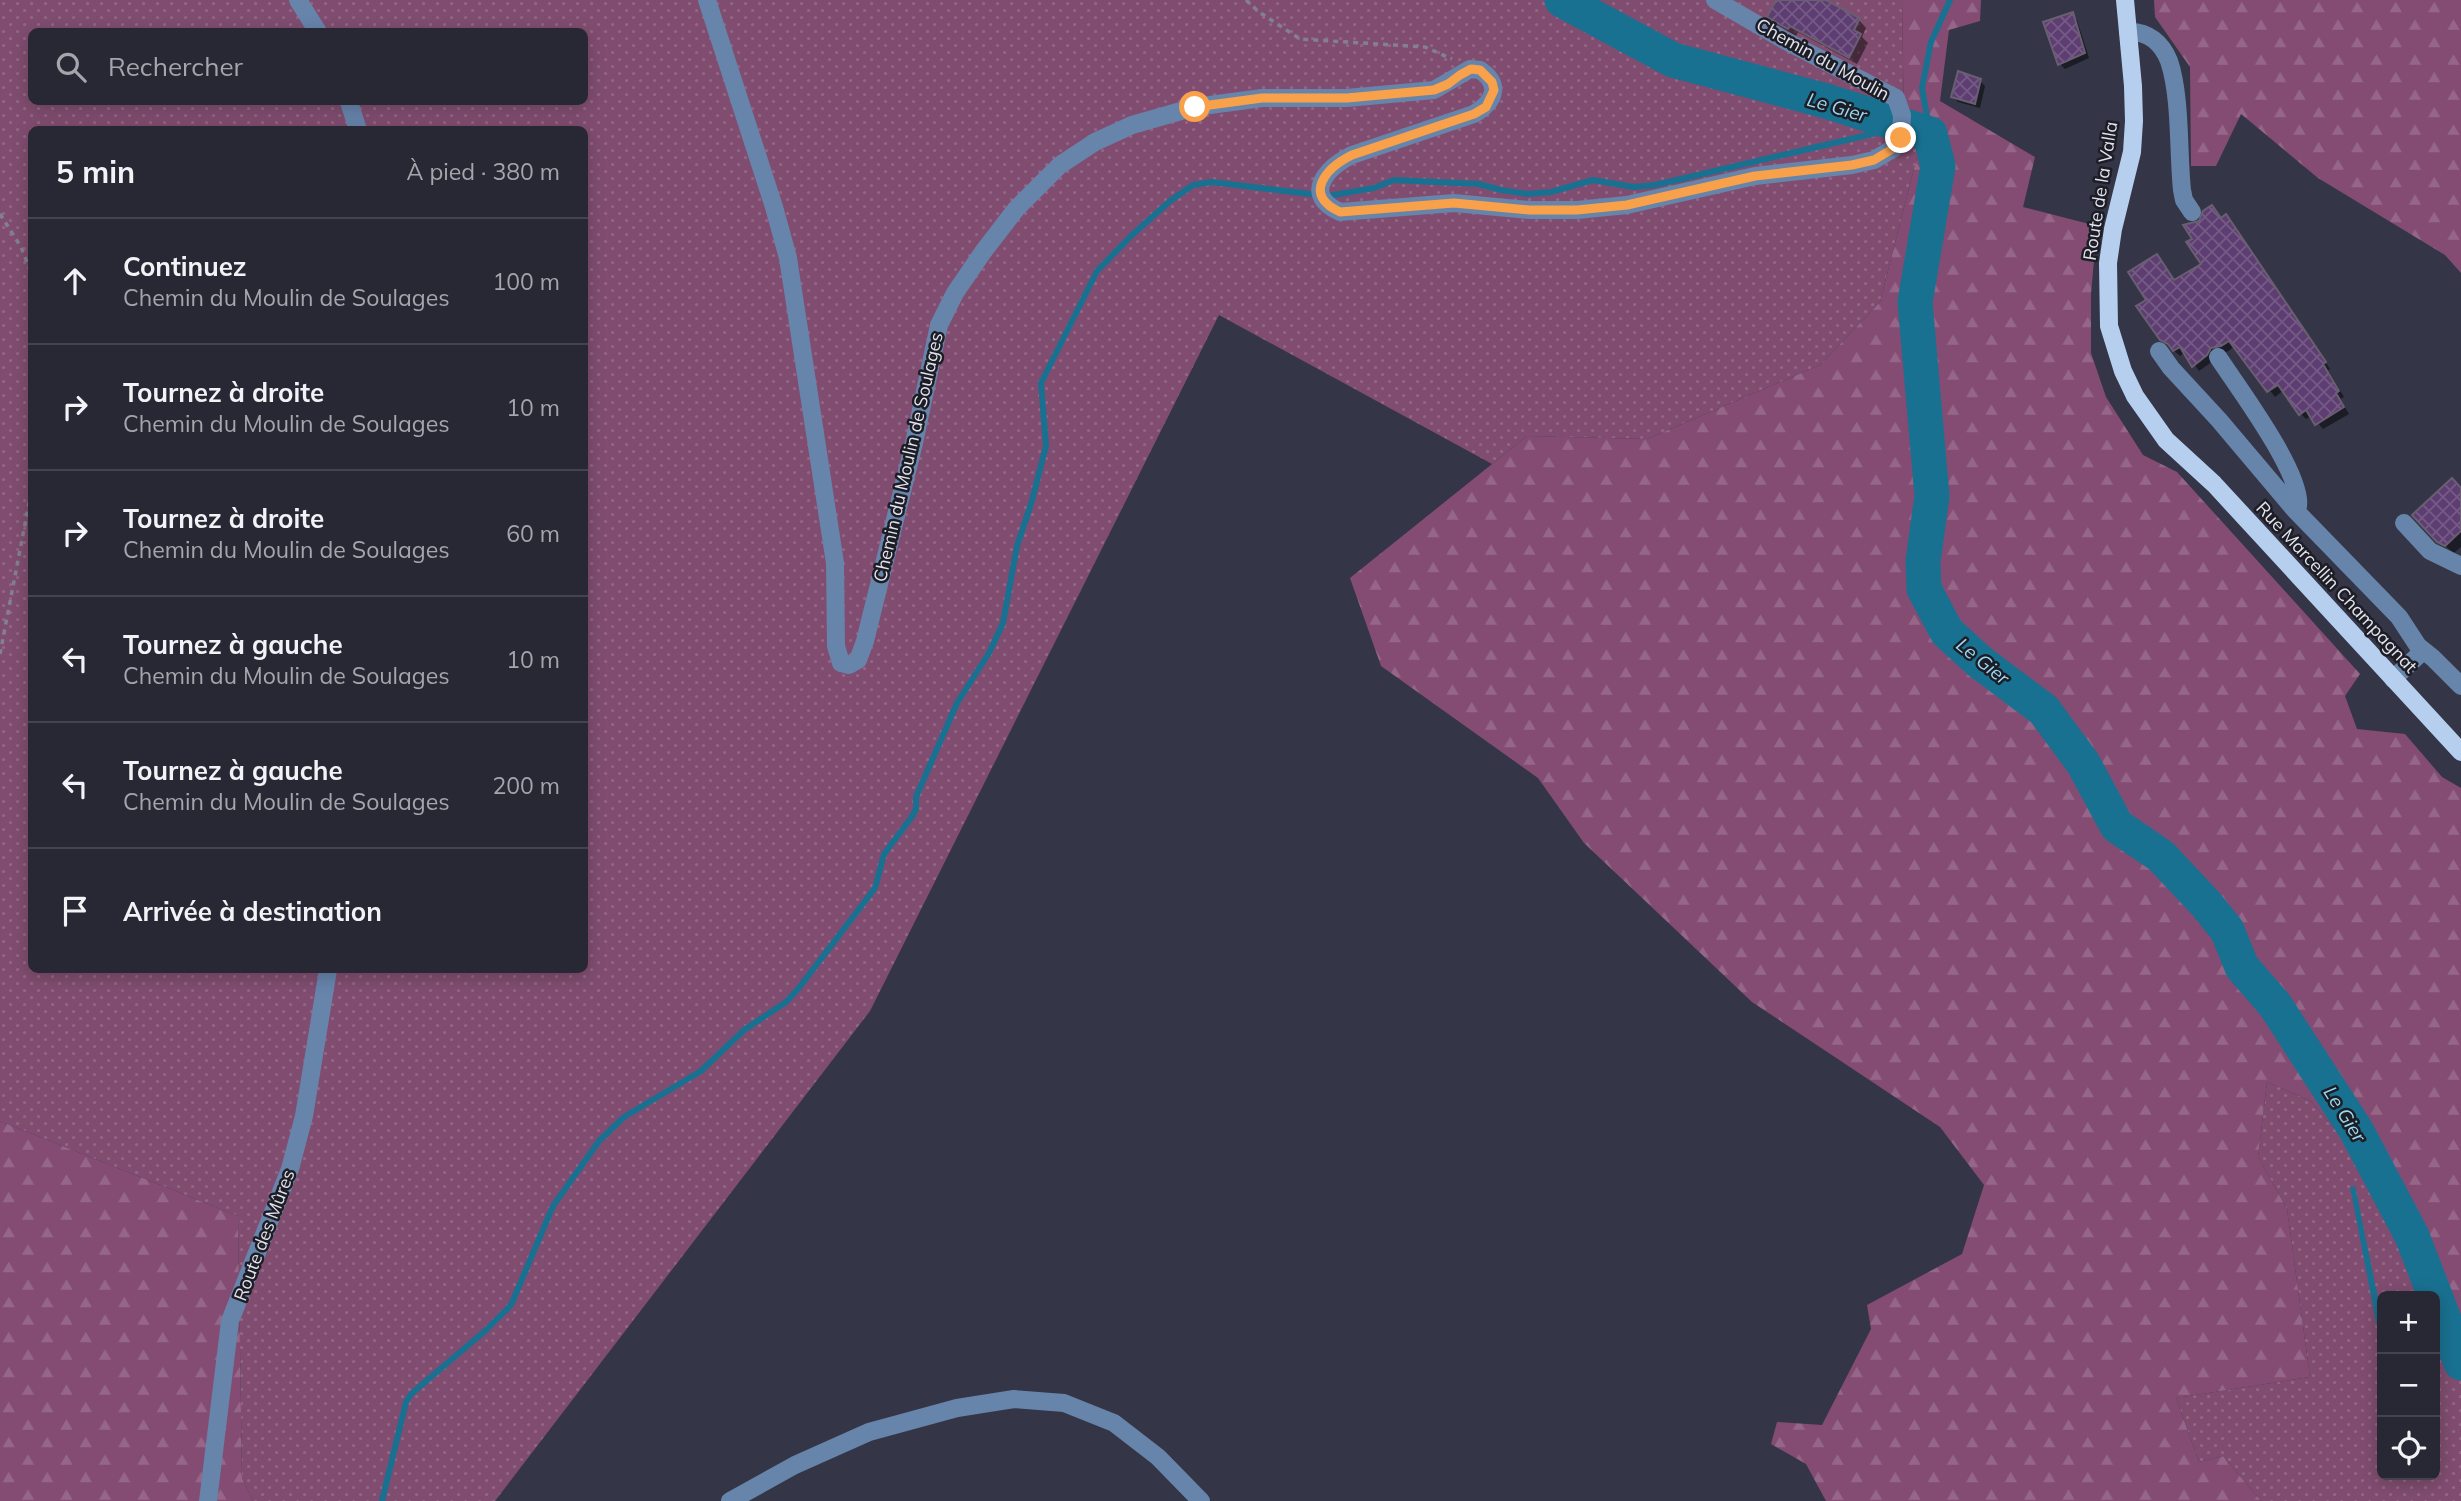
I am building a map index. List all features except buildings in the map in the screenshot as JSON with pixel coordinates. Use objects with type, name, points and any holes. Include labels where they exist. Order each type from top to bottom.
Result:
[{"type":"main road","name":"Route de la Valla","points":[[2125,0],[2134,121],[2132,152],[2113,229],[2108,263],[2109,326],[2123,371],[2135,397],[2152,424],[2179,453]]},
{"type":"main road","name":"Rue Marcellin Champagnat","points":[[2179,453],[2214,484],[2461,752]]},
{"type":"street","points":[[298,0],[316,28]]},
{"type":"street","name":"Chemin du Moulin de Soulages","points":[[707,0],[775,207],[788,258],[835,563],[836,646],[841,663],[849,665],[858,660],[865,641],[914,443],[939,325],[955,293],[983,252],[1016,209],[1060,165],[1095,142],[1132,125],[1195,107],[1262,98],[1347,98],[1434,90],[1460,75]]},
{"type":"street","name":"Chemin du Moulin","points":[[1460,75],[1471,69],[1480,70],[1487,75],[1494,90],[1486,107],[1474,114],[1352,155],[1335,164],[1326,173],[1321,185],[1323,200],[1328,207],[1340,212],[1454,203],[1529,210],[1577,210],[1627,205],[1755,176],[1852,165],[1874,160],[1894,148],[1901,138],[1902,115],[1896,98],[1784,40],[1715,0]]},
{"type":"street","points":[[2128,32],[2139,31],[2151,37],[2162,48],[2169,62],[2174,87],[2182,190],[2184,200],[2192,212]]},
{"type":"street","points":[[350,105],[357,126]]},
{"type":"street","points":[[2159,351],[2295,510],[2399,617],[2423,651],[2457,676]]},
{"type":"street","points":[[2218,357],[2262,424],[2292,478],[2299,501],[2295,510]]},
{"type":"street","points":[[2404,523],[2430,551],[2461,566]]},
{"type":"street","points":[[2393,679],[2423,651]]},
{"type":"street","name":"Route des Mûres","points":[[208,1501],[230,1321],[290,1169],[304,1116],[328,973]]},
{"type":"street","points":[[730,1501],[795,1465],[869,1432],[957,1408],[1014,1398],[1064,1403],[1114,1423],[1158,1457],[1201,1501]]},
{"type":"path","points":[[1246,0],[1259,12],[1300,39],[1425,47],[1451,58],[1460,75]]},
{"type":"path","points":[[0,214],[21,247],[28,265]]},
{"type":"path","points":[[0,654],[28,508]]},
{"type":"shaded area","points":[[0,0],[1902,0],[1904,126],[1918,153],[1880,302],[1820,365],[1647,439],[1527,436],[1492,464],[1219,315],[870,1011],[495,1501],[253,1501],[242,1478],[238,1216],[0,1121]]},
{"type":"shaded area","points":[[2267,1082],[2311,1101],[2424,1234],[2461,1330],[2461,1501],[2261,1501],[2223,1456],[2199,1462],[2176,1398],[2310,1377],[2287,1209],[2258,1157]]},
{"type":"green space","points":[[1902,0],[1981,0],[1980,21],[1949,30],[1940,101],[2035,157],[2023,207],[2097,226],[2091,294],[2091,353],[2106,397],[2143,455],[2177,472],[2360,674],[2345,696],[2357,729],[2405,734],[2442,777],[2461,788],[2461,1330],[2424,1234],[2311,1101],[2267,1082],[2258,1157],[2287,1209],[2310,1377],[2176,1398],[2199,1462],[2223,1456],[2261,1501],[1826,1501],[1806,1464],[1771,1444],[1777,1422],[1822,1425],[1871,1329],[1867,1305],[1962,1254],[1984,1185],[1940,1127],[1752,1002],[1584,843],[1538,778],[1381,666],[1350,578],[1527,436],[1647,439],[1820,365],[1880,302],[1918,153],[1904,126]]},
{"type":"green space","points":[[2154,0],[2461,0],[2461,273],[2445,255],[2318,178],[2241,114],[2216,166],[2191,166],[2190,67],[2155,17]]},
{"type":"green space","points":[[0,1121],[238,1216],[242,1478],[253,1501],[0,1501]]},
{"type":"water","points":[[2355,1186],[2377,1294],[2377,1327],[2350,1187]]},
{"type":"waterway","name":"Le Gier","points":[[1562,0],[1673,60],[1826,101],[1930,134],[1938,166],[1915,302],[1932,496],[1923,561],[1924,589],[1947,632],[1980,662],[2044,710],[2083,763],[2117,826],[2161,856],[2227,930],[2242,967],[2275,1005],[2356,1130],[2412,1236],[2461,1363]]},
{"type":"waterway","points":[[1930,134],[1922,88],[1931,42],[1950,0]]},
{"type":"waterway","points":[[1328,196],[1374,188],[1394,180],[1479,184],[1528,194],[1551,192],[1593,180],[1633,187],[1655,185],[1872,134],[1895,123]]},
{"type":"waterway","points":[[382,1501],[406,1402],[411,1394],[511,1305],[553,1206],[599,1141],[624,1117],[701,1071],[744,1030],[786,1002],[875,888],[884,854],[916,809],[916,797],[957,703],[989,653],[1003,623],[1017,546],[1046,446],[1041,383],[1097,271],[1132,235],[1170,201],[1193,185],[1212,182],[1318,195]]},
{"type":"route","points":[[1195,107],[1262,98],[1347,98],[1434,90],[1471,69],[1480,70],[1487,75],[1494,90],[1486,107],[1474,114],[1352,155],[1335,164],[1326,173],[1321,185],[1323,200],[1328,207],[1340,212],[1454,203],[1529,210],[1577,210],[1627,205],[1755,176],[1874,160],[1894,148],[1901,138]]}]
